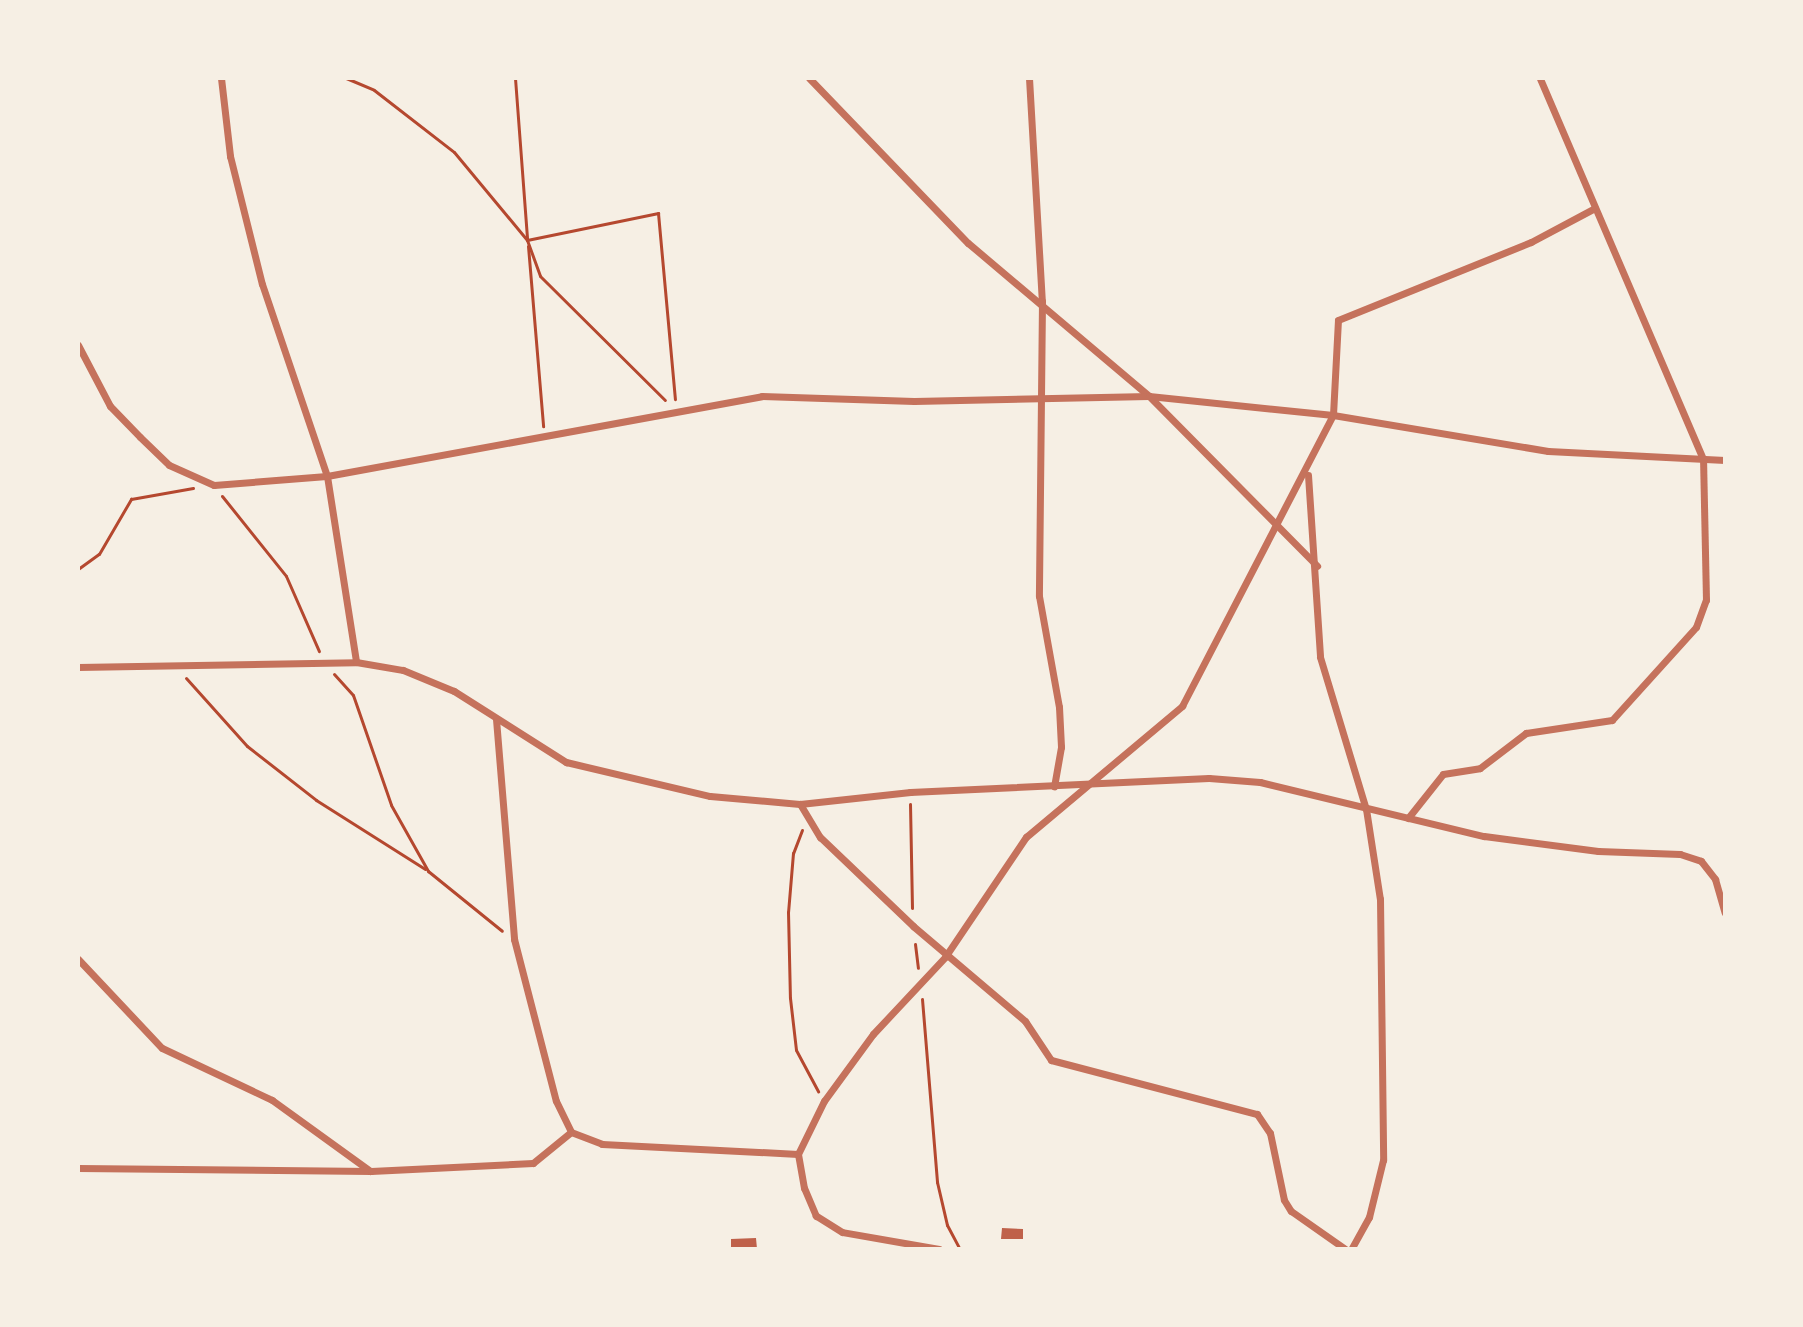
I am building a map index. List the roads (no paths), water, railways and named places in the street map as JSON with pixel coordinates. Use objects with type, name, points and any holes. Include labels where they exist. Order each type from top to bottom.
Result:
[{"type":"street","points":[[221,78],[230,156],[262,284],[327,476],[356,662]]},
{"type":"street","points":[[809,78],[968,243],[1042,301],[1149,396],[1317,567]]},
{"type":"street","points":[[1029,78],[1042,301],[1039,596],[1059,707],[1061,747],[1054,786]]},
{"type":"street","points":[[1408,818],[1443,774],[1480,768],[1526,733],[1612,720],[1696,627],[1706,600],[1703,459],[1593,209],[1540,78]]},
{"type":"street","points":[[939,1249],[842,1232],[816,1216],[804,1188],[798,1154],[824,1101],[920,981],[945,957],[1026,837],[1094,784],[1182,706],[1308,472],[1333,415],[1335,330],[1343,316],[1531,242],[1593,209]]},
{"type":"street","points":[[78,345],[110,406],[140,437],[169,465],[214,485],[327,476],[762,396],[1039,399],[1149,396],[1333,415],[1548,451],[1725,460]]},
{"type":"street","points":[[800,804],[806,821],[945,957],[1017,1013],[1051,1060],[1257,1114],[1270,1133],[1284,1200],[1291,1211],[1348,1249],[1369,1217],[1383,1160],[1385,1121],[1380,899],[1366,809],[1326,689],[1308,472]]},
{"type":"street","points":[[78,667],[356,662],[430,678],[566,762],[710,796],[800,804],[910,792],[1209,778],[1260,782],[1366,809],[1512,840],[1680,854],[1701,861],[1715,879],[1725,913]]},
{"type":"street","points":[[496,719],[514,939],[556,1101],[571,1132],[602,1144],[798,1154]]},
{"type":"street","points":[[78,959],[162,1048],[272,1100],[371,1171]]},
{"type":"street","points":[[78,1168],[371,1171],[533,1163],[571,1132]]}]
